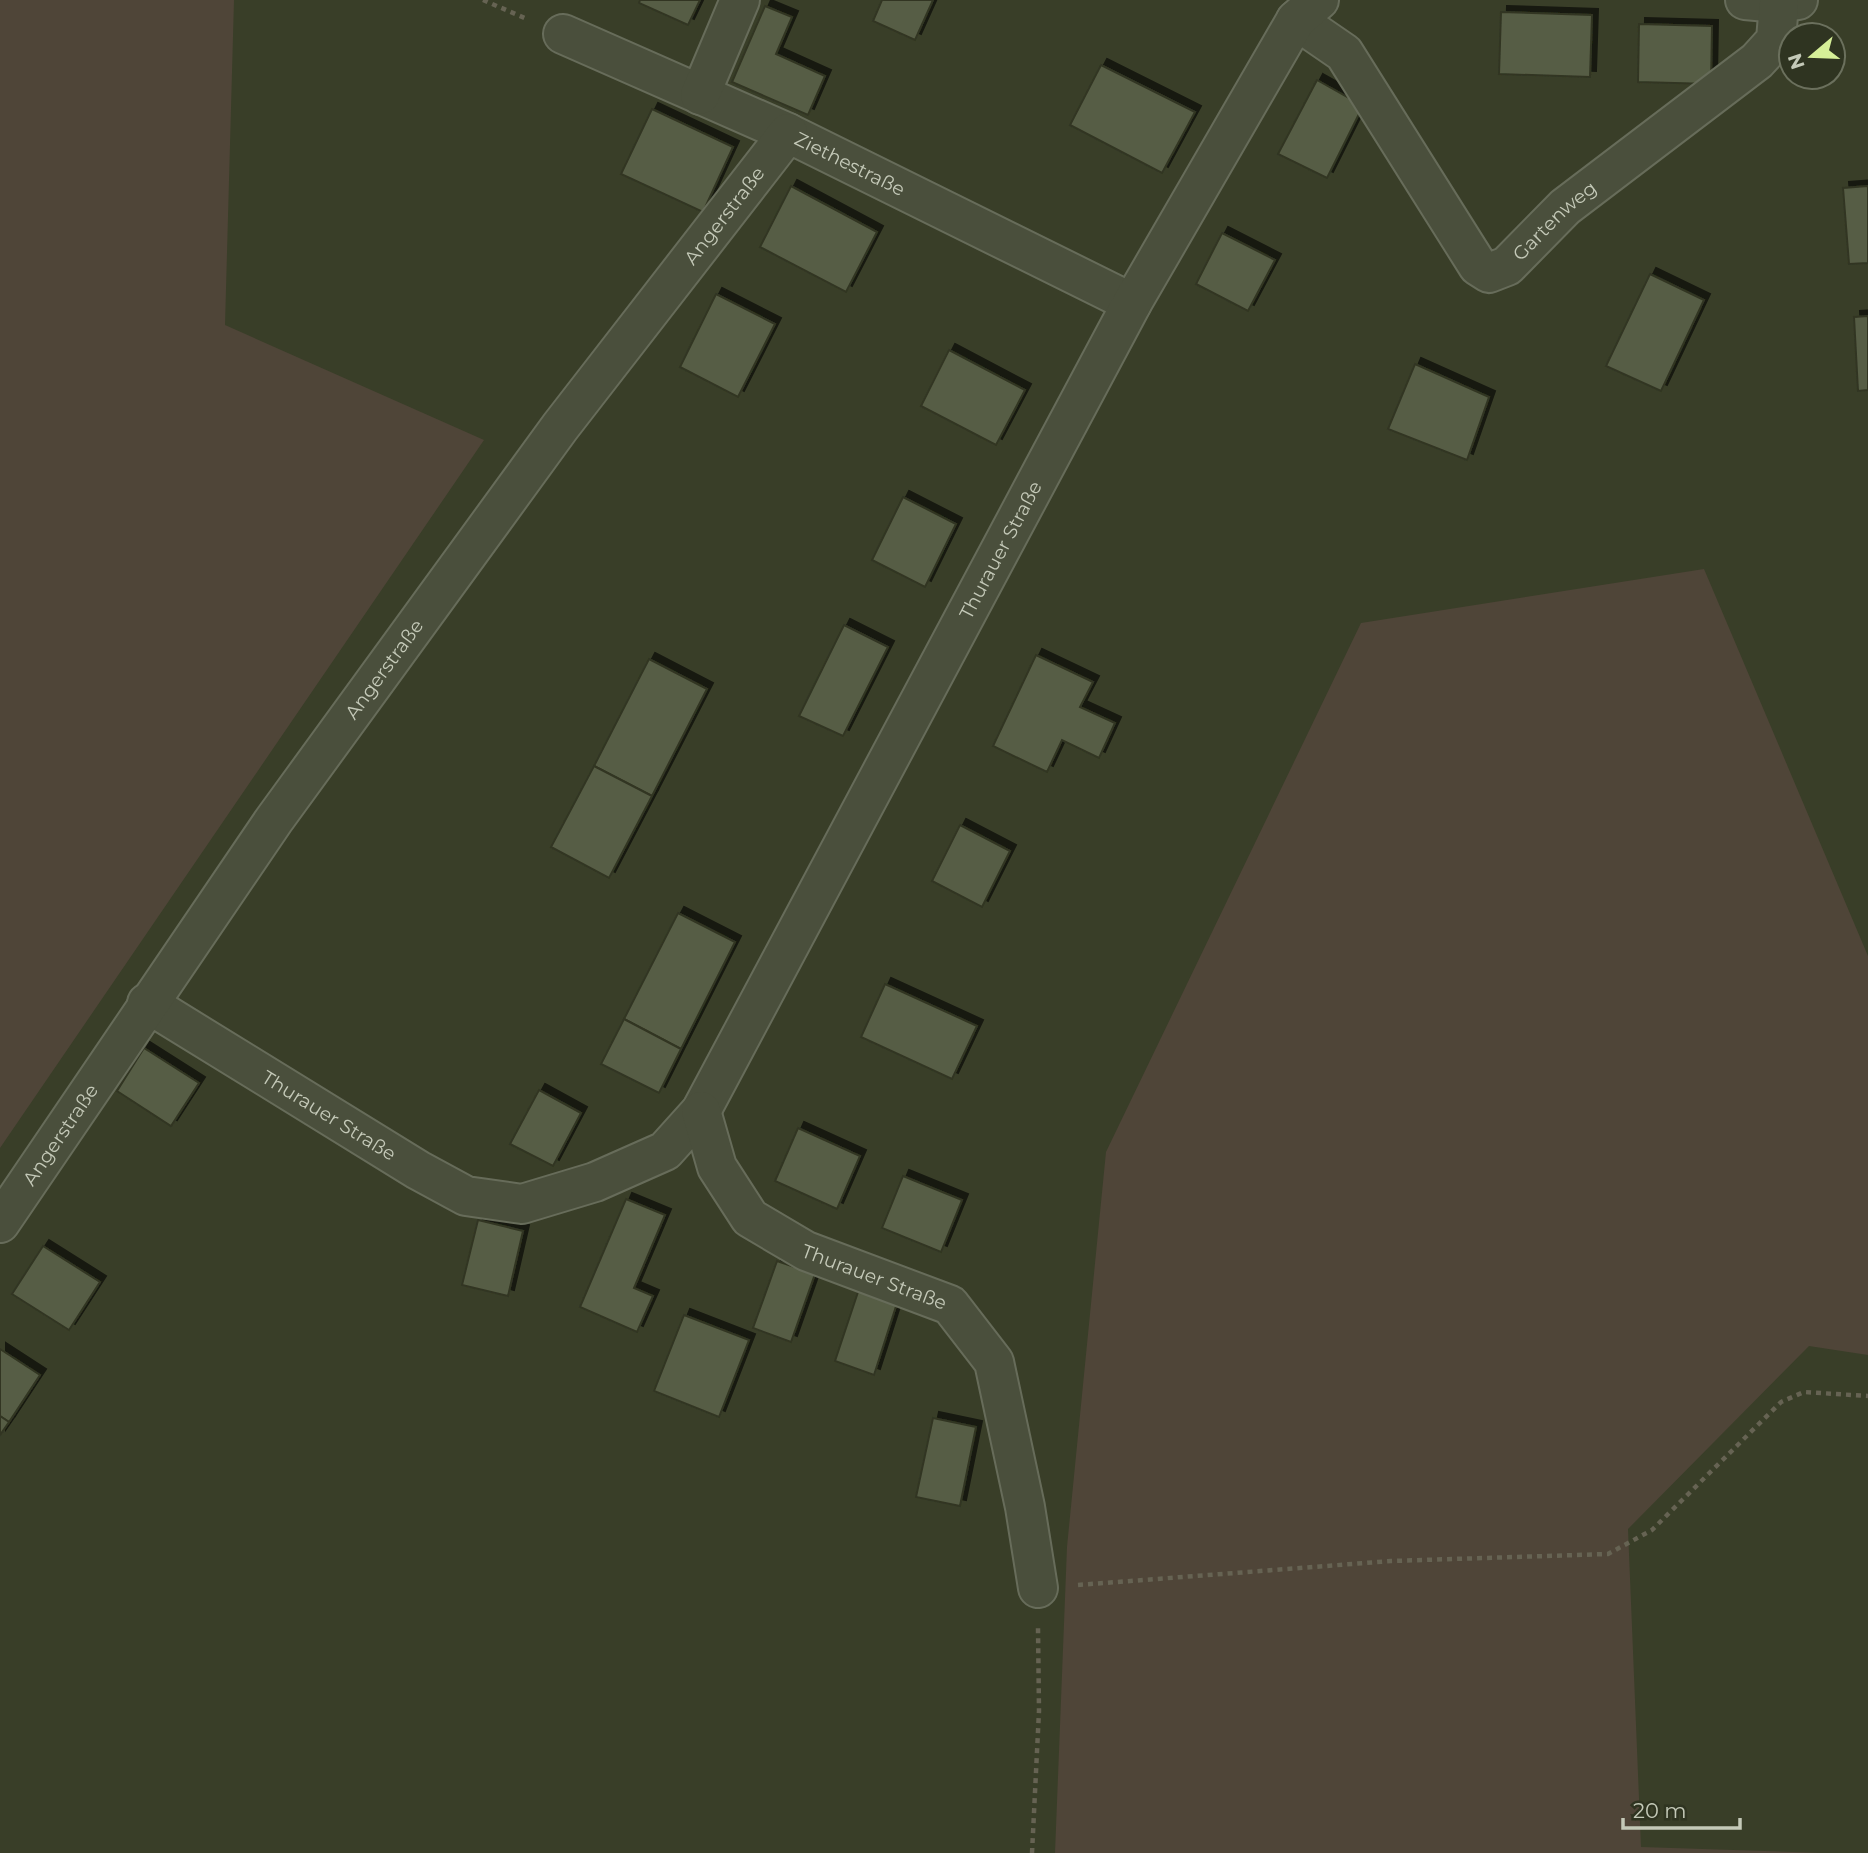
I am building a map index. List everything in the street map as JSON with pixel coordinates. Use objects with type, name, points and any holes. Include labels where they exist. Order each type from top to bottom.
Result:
[{"type":"street","points":[[700,95],[740,0]]},
{"type":"street","name":"Gartenweg","points":[[1307,10],[1343,52],[1478,266],[1489,273],[1507,266],[1565,207],[1757,61],[1776,40],[1764,1]]},
{"type":"street","name":"Thurauer Straße","points":[[147,1003],[418,1170],[466,1196],[522,1205],[595,1182],[665,1151],[701,1111],[1132,303],[1307,10]]},
{"type":"street","name":"Ziethestraße","points":[[563,34],[789,133],[1132,303]]},
{"type":"street","name":"Angerstraße","points":[[0,1223],[147,1003],[274,820],[561,427],[789,133]]},
{"type":"street","name":"Thurauer Straße","points":[[701,1111],[717,1167],[750,1218],[806,1251],[950,1305],[994,1362],[1026,1507],[1038,1588]]},
{"type":"path","points":[[483,0],[563,34]]},
{"type":"path","points":[[1032,1853],[1039,1711],[1038,1588],[1391,1561],[1608,1554],[1652,1530],[1781,1402],[1804,1392],[1868,1396]]},
{"type":"shaded area","points":[[0,0],[234,0],[225,325],[484,440],[0,1148]]},
{"type":"shaded area","points":[[1704,569],[1868,956],[1868,1355],[1809,1346],[1628,1529],[1641,1847],[1823,1853],[1055,1853],[1067,1547],[1106,1152],[1361,623]]},
{"type":"building","points":[[640,0],[700,0],[688,25],[639,3]]},
{"type":"building","points":[[882,0],[933,0],[915,40],[873,21]]},
{"type":"building","points":[[765,6],[792,17],[776,54],[825,76],[808,115],[732,82]]},
{"type":"building","points":[[1501,12],[1592,15],[1590,77],[1499,74]]},
{"type":"building","points":[[1639,24],[1712,26],[1711,84],[1638,82]]},
{"type":"building","points":[[1101,65],[1195,112],[1162,173],[1070,125]]},
{"type":"building","points":[[1317,80],[1363,106],[1327,178],[1278,154]]},
{"type":"building","points":[[652,109],[733,147],[703,212],[621,174]]},
{"type":"building","points":[[791,186],[877,232],[846,292],[760,247]]},
{"type":"building","points":[[1868,186],[1868,263],[1849,264],[1843,188]]},
{"type":"building","points":[[1222,233],[1275,260],[1248,311],[1196,284]]},
{"type":"building","points":[[1650,274],[1704,300],[1661,391],[1606,366]]},
{"type":"building","points":[[716,294],[775,324],[738,397],[680,367]]},
{"type":"building","points":[[1868,316],[1868,390],[1858,391],[1854,317]]},
{"type":"building","points":[[949,350],[1025,390],[996,445],[921,406]]},
{"type":"building","points":[[1415,364],[1489,397],[1467,460],[1388,429]]},
{"type":"building","points":[[903,497],[956,524],[925,587],[872,560]]},
{"type":"building","points":[[844,625],[888,647],[843,736],[799,716]]},
{"type":"building","points":[[1036,655],[1093,682],[1080,707],[1115,723],[1099,758],[1062,740],[1047,772],[993,746]]},
{"type":"building","points":[[649,659],[707,689],[652,796],[594,766]]},
{"type":"building","points":[[594,766],[652,796],[609,878],[551,847]]},
{"type":"building","points":[[960,825],[1010,851],[982,907],[932,881]]},
{"type":"building","points":[[678,913],[735,942],[681,1049],[624,1019]]},
{"type":"building","points":[[885,984],[977,1026],[952,1079],[861,1037]]},
{"type":"building","points":[[624,1019],[681,1049],[659,1093],[601,1064]]},
{"type":"building","points":[[144,1048],[199,1083],[171,1126],[117,1091]]},
{"type":"building","points":[[539,1090],[581,1113],[553,1166],[510,1144]]},
{"type":"building","points":[[798,1128],[860,1156],[837,1209],[775,1181]]},
{"type":"building","points":[[903,1176],[962,1200],[941,1252],[882,1228]]},
{"type":"building","points":[[626,1199],[665,1215],[634,1288],[653,1296],[637,1332],[580,1307]]},
{"type":"building","points":[[478,1220],[523,1231],[508,1296],[462,1285]]},
{"type":"building","points":[[43,1246],[100,1282],[69,1330],[12,1294]]},
{"type":"building","points":[[777,1261],[815,1274],[791,1342],[753,1328]]},
{"type":"building","points":[[860,1286],[898,1300],[874,1375],[835,1361]]},
{"type":"building","points":[[684,1315],[749,1340],[719,1417],[654,1391]]},
{"type":"building","points":[[0,1349],[40,1375],[9,1422],[0,1416]]},
{"type":"building","points":[[0,1416],[9,1422],[0,1435]]},
{"type":"building","points":[[933,1418],[976,1427],[960,1506],[916,1497]]}]
